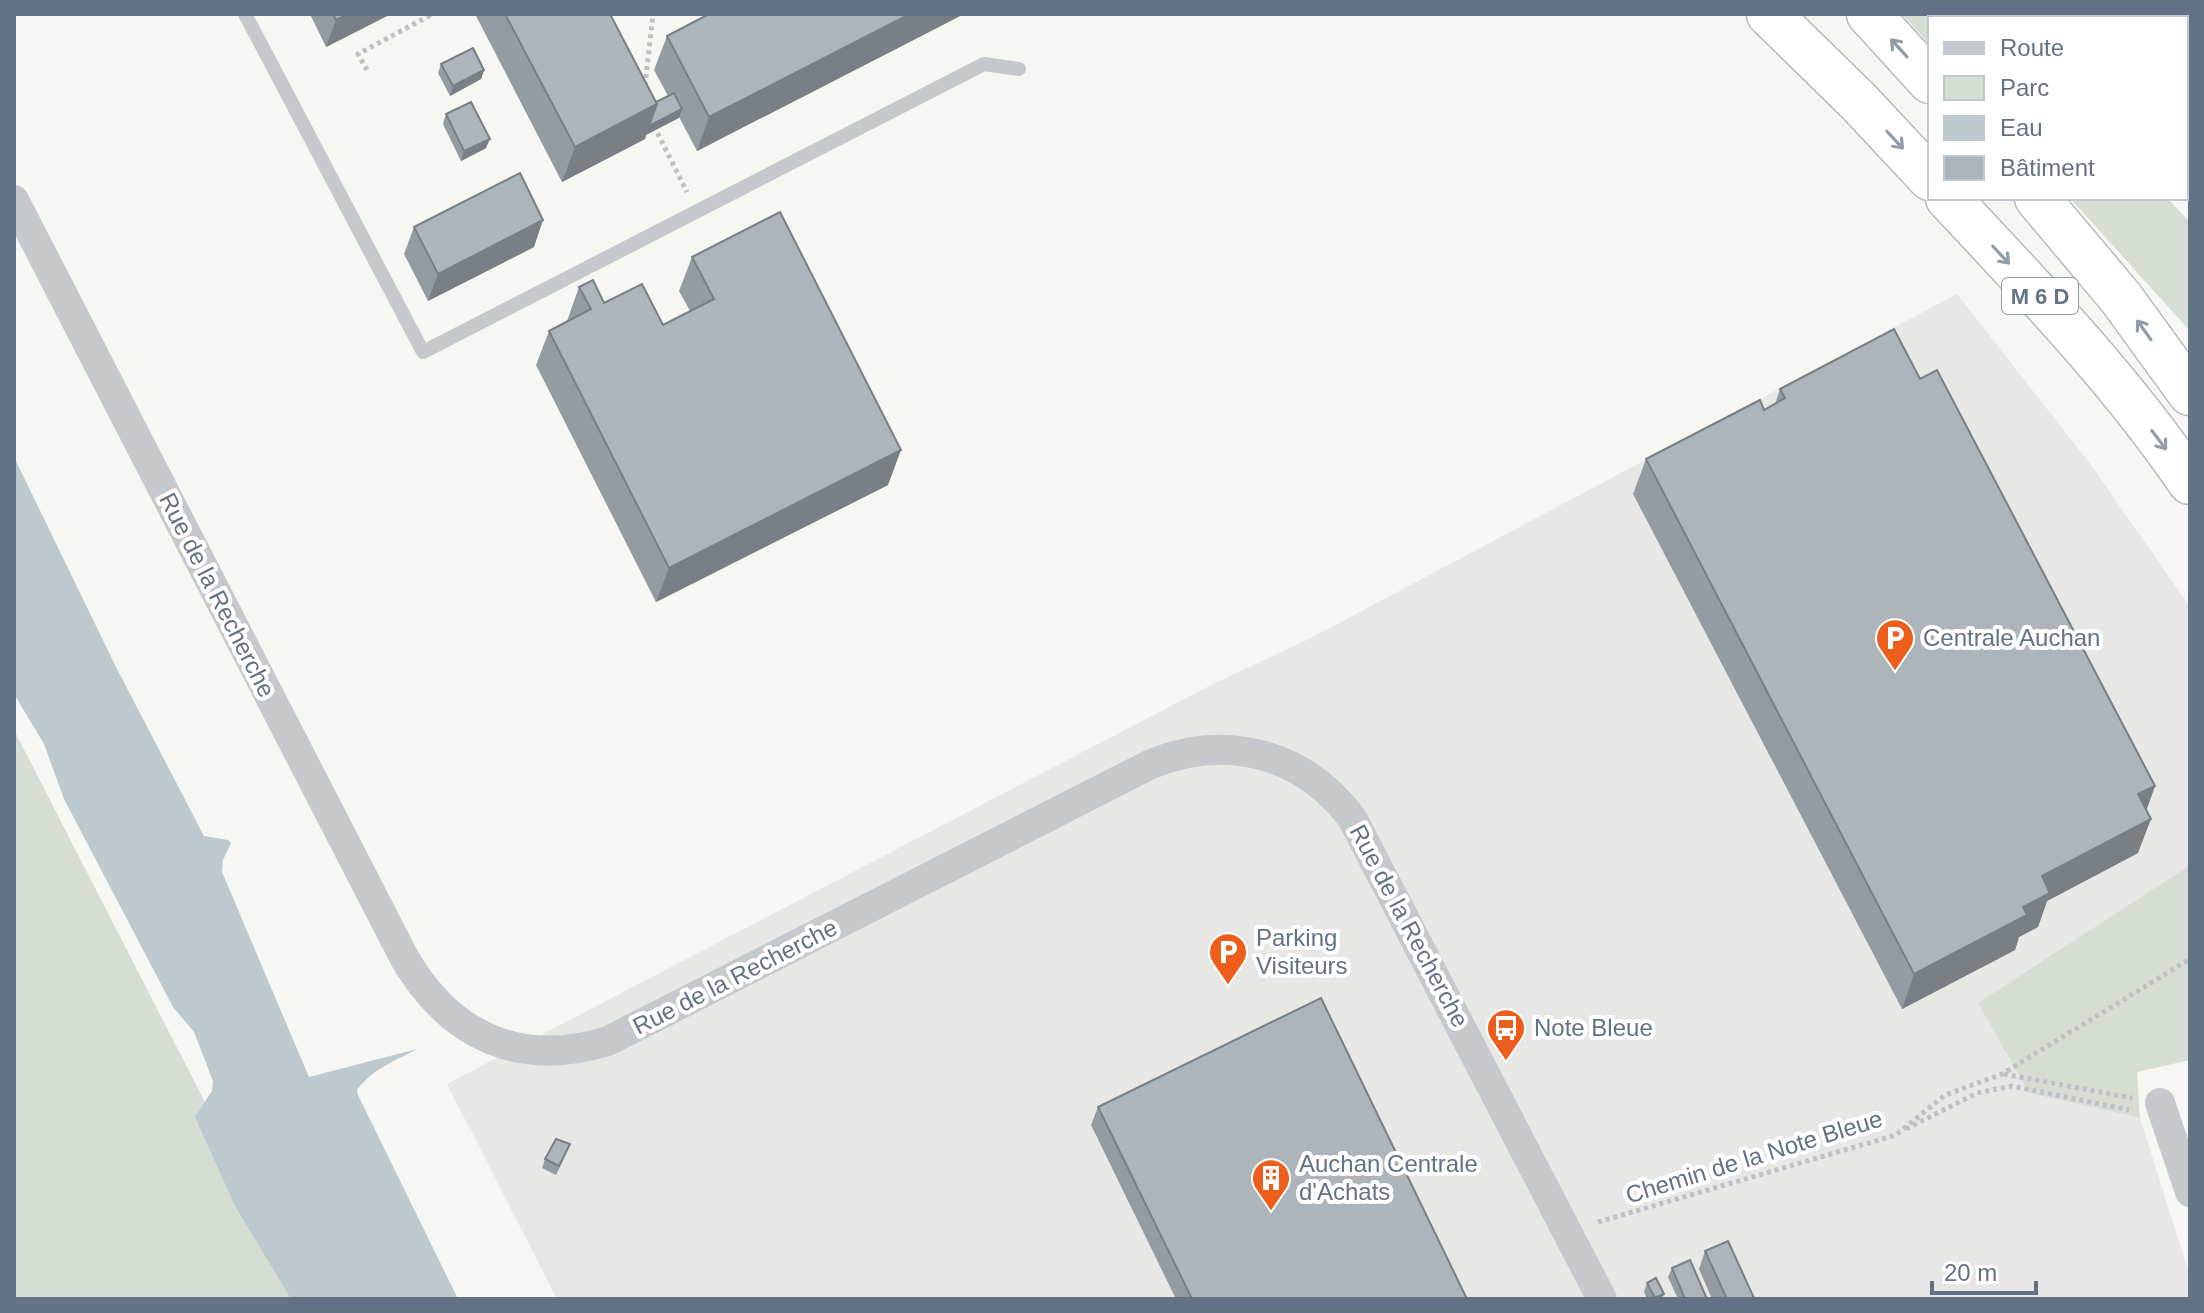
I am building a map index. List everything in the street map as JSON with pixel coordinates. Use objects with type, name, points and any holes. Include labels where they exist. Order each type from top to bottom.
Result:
[{"type":"highway","points":[[1769,14],[1859,102]]},
{"type":"highway","points":[[1777,14],[1928,176]]},
{"type":"highway","points":[[1869,14],[1928,79]]},
{"type":"highway","name":"M 6 D","points":[[1950,200],[2044,301],[2127,398],[2190,482]]},
{"type":"highway","name":"M 6 D","points":[[2039,200],[2121,298],[2190,393]]},
{"type":"street","name":"Rue de la Recherche","points":[[14,200],[405,959],[437,1005],[464,1027],[507,1045],[540,1051],[576,1049],[608,1041],[1149,765],[1189,751],[1243,750],[1279,760],[1299,770],[1326,789],[1352,818],[1602,1299]]},
{"type":"street","points":[[2162,1110],[2190,1192]]},
{"type":"lane","points":[[245,14],[423,352],[984,64],[1019,69]]},
{"type":"path","points":[[367,70],[358,54],[429,16],[427,14]]},
{"type":"path","points":[[644,88],[653,14]]},
{"type":"path","points":[[649,117],[696,211]]},
{"type":"path","name":"Chemin de la Note Bleue","points":[[1568,1231],[1896,1135],[1945,1095],[2002,1074],[2190,959]]},
{"type":"path","points":[[2002,1074],[2162,1110]]},
{"type":"path","points":[[1896,1135],[1977,1093],[2012,1086],[2162,1110]]},
{"type":"shaded area","name":"Auchan Centrale d'Achats","points":[[1957,294],[2091,465],[2190,607],[2190,865],[1979,1003],[2029,1093],[2140,1118],[2190,1276],[2190,1299],[557,1299],[447,1084],[1213,684],[1311,638]]},
{"type":"green space","points":[[1902,14],[1997,16],[1928,16],[1928,43]]},
{"type":"green space","points":[[2072,200],[2169,200],[2190,222],[2190,331]]},
{"type":"green space","points":[[14,730],[306,1299],[14,1299]]},
{"type":"green space","points":[[2190,865],[2190,1060],[2137,1072],[2140,1118],[2029,1093],[1978,1003]]},
{"type":"water","points":[[14,457],[116,667],[204,836],[231,843],[223,860],[222,872],[309,1077],[417,1049],[377,1071],[357,1090],[458,1299],[291,1299],[235,1206],[195,1117],[212,1091],[213,1081],[194,1032],[173,1007],[64,799],[44,744],[14,694]]},
{"type":"building","points":[[333,14],[349,14],[336,20]]},
{"type":"building","points":[[505,14],[610,14],[657,104],[575,147]]},
{"type":"building","points":[[709,14],[910,14],[709,117],[667,36]]},
{"type":"building","points":[[2133,14],[2156,16],[2120,16]]},
{"type":"building","points":[[2188,19],[2190,19],[2188,58]]},
{"type":"building","points":[[473,48],[484,70],[453,86],[441,64]]},
{"type":"building","points":[[674,93],[682,109],[649,126],[656,102]]},
{"type":"building","points":[[471,102],[490,139],[464,151],[446,114]]},
{"type":"building","points":[[520,173],[543,220],[438,274],[414,227]]},
{"type":"building","points":[[780,212],[901,450],[669,568],[549,331],[591,309],[579,287],[593,280],[604,303],[642,284],[663,325],[714,299],[692,257]]},
{"type":"building","name":"Centrale Auchan","points":[[1894,329],[1920,379],[1937,370],[2155,786],[2138,794],[2151,819],[2042,876],[2050,893],[2023,907],[2027,915],[1914,974],[1646,459],[1760,400],[1764,410],[1785,398],[1780,389]]},
{"type":"building","name":"Auchan Centrale d'Achats","points":[[1321,998],[1467,1299],[1192,1299],[1098,1107]]},
{"type":"building","points":[[556,1139],[570,1144],[559,1166],[545,1159]]},
{"type":"building","points":[[1728,1241],[1752,1299],[1727,1299],[1705,1251]]},
{"type":"building","points":[[1690,1260],[1707,1299],[1685,1299],[1672,1268]]},
{"type":"building","points":[[1656,1278],[1664,1294],[1655,1298],[1647,1283]]},
{"type":"place","name":"Centrale Auchan","points":[[1895,672]]},
{"type":"place","name":"Parking Visiteurs","points":[[1228,986]]},
{"type":"place","name":"Note Bleue","points":[[1506,1062]]},
{"type":"place","name":"Auchan Centrale d'Achats","points":[[1271,1212]]}]
